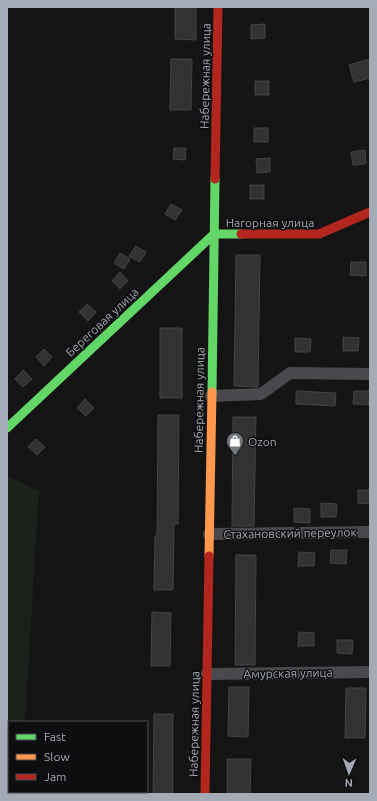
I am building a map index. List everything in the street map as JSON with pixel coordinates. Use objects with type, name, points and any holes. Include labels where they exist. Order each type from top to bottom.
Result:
[{"type":"street","name":"Набережная улица","points":[[205,794],[218,7]]},
{"type":"street","name":"Нагорная улица","points":[[214,234],[319,234],[370,212]]},
{"type":"street","name":"Береговая улица","points":[[7,428],[214,234]]},
{"type":"street","points":[[212,396],[261,394],[290,373],[370,374]]},
{"type":"street","name":"Стахановский переулок","points":[[209,534],[370,532]]},
{"type":"street","name":"Амурская улица","points":[[207,674],[370,672]]},
{"type":"shaded area","points":[[7,476],[39,491],[25,721],[8,721],[8,793],[20,793],[7,794]]},
{"type":"building","points":[[175,7],[196,7],[196,40],[175,39]]},
{"type":"building","points":[[265,24],[265,38],[251,39],[251,25]]},
{"type":"building","points":[[171,59],[192,59],[191,110],[170,110]]},
{"type":"building","points":[[370,59],[370,78],[354,82],[349,65]]},
{"type":"building","points":[[255,81],[269,81],[269,95],[255,95]]},
{"type":"building","points":[[254,128],[268,128],[268,142],[254,142]]},
{"type":"building","points":[[174,148],[186,148],[185,160],[173,159]]},
{"type":"building","points":[[365,150],[366,164],[353,165],[351,152]]},
{"type":"building","points":[[270,158],[270,172],[257,173],[256,159]]},
{"type":"building","points":[[250,185],[264,185],[264,199],[250,199]]},
{"type":"building","points":[[171,204],[182,210],[175,220],[165,214]]},
{"type":"building","points":[[136,246],[146,252],[140,262],[129,256]]},
{"type":"building","points":[[120,253],[130,259],[124,269],[114,263]]},
{"type":"building","points":[[236,255],[260,255],[258,387],[234,386]]},
{"type":"building","points":[[351,262],[366,262],[366,276],[350,275]]},
{"type":"building","points":[[120,272],[128,281],[120,289],[112,281]]},
{"type":"building","points":[[87,304],[96,312],[88,321],[79,312]]},
{"type":"building","points":[[160,328],[182,328],[182,398],[160,398]]},
{"type":"building","points":[[343,337],[359,338],[358,351],[343,351]]},
{"type":"building","points":[[295,338],[311,339],[310,352],[295,352]]},
{"type":"building","points":[[44,349],[52,357],[44,366],[36,357]]},
{"type":"building","points":[[23,370],[32,379],[23,387],[15,379]]},
{"type":"building","points":[[296,391],[336,393],[335,406],[296,404]]},
{"type":"building","points":[[354,391],[370,391],[369,405],[353,404]]},
{"type":"building","points":[[85,399],[94,408],[86,416],[77,408]]},
{"type":"building","points":[[158,415],[179,415],[178,524],[174,524],[173,590],[154,590],[155,536],[157,536]]},
{"type":"building","points":[[233,417],[256,417],[254,526],[232,526]]},
{"type":"building","points":[[36,439],[45,447],[37,455],[28,447]]},
{"type":"building","points":[[358,490],[370,490],[370,504],[358,503]]},
{"type":"building","points":[[321,503],[337,504],[336,517],[321,517]]},
{"type":"building","points":[[294,508],[310,509],[310,523],[294,522]]},
{"type":"building","points":[[331,550],[347,550],[346,564],[330,563]]},
{"type":"building","points":[[299,552],[315,553],[314,566],[298,566]]},
{"type":"building","points":[[236,555],[256,555],[255,665],[235,665]]},
{"type":"building","points":[[152,612],[171,613],[170,666],[151,666]]},
{"type":"building","points":[[299,632],[314,633],[314,646],[298,646]]},
{"type":"building","points":[[337,640],[353,640],[352,654],[337,653]]},
{"type":"building","points":[[229,687],[249,687],[248,737],[228,736]]},
{"type":"building","points":[[346,688],[366,688],[365,738],[345,738]]},
{"type":"building","points":[[154,714],[173,714],[173,794],[153,794]]},
{"type":"building","points":[[227,759],[251,759],[250,794],[227,794]]},
{"type":"traffic: fast","points":[[212,392],[215,179]]},
{"type":"traffic: fast","points":[[7,428],[214,234],[241,234]]},
{"type":"traffic: slow","points":[[209,556],[212,392]]},
{"type":"traffic: jam","points":[[215,179],[218,7]]},
{"type":"traffic: jam","points":[[241,234],[319,234],[370,212]]},
{"type":"traffic: jam","points":[[205,794],[209,556]]},
{"type":"place","name":"Ozon","points":[[235,456]]}]
